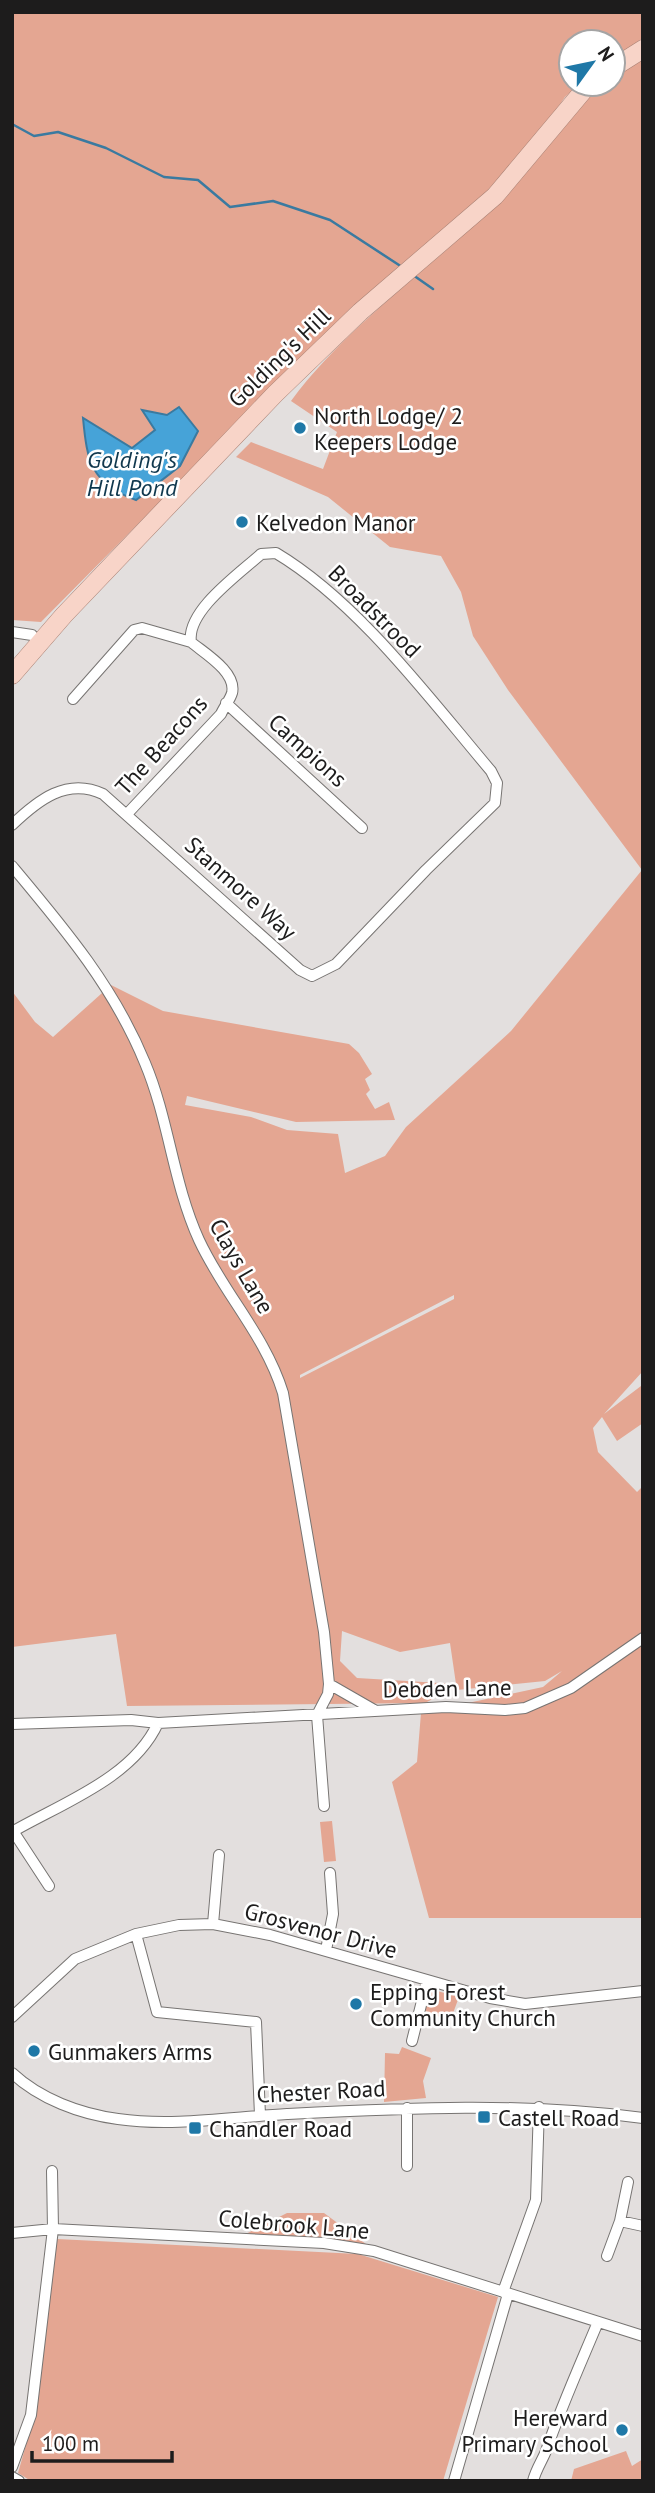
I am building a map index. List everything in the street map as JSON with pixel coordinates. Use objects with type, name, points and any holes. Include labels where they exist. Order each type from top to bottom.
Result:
[{"type":"main road","points":[[627,59],[643,49]]},
{"type":"main road","name":"Golding's Hill","points":[[12,675],[275,394],[360,312],[495,196],[577,98]]},
{"type":"street","name":"Broadstrood","points":[[191,642],[189,630],[196,614],[261,554],[276,553],[335,596],[412,678],[491,771],[497,783],[495,803],[426,870]]},
{"type":"street","points":[[73,699],[134,630],[142,628],[191,642],[224,670],[233,683],[232,695],[226,704]]},
{"type":"street","points":[[12,632],[32,635],[39,644]]},
{"type":"street","name":"The Beacons","points":[[127,814],[221,714],[226,704]]},
{"type":"street","name":"Campions","points":[[226,704],[362,828]]},
{"type":"street","name":"Stanmore Way","points":[[12,825],[41,799],[62,790],[91,789],[127,814],[300,970],[312,976],[336,964],[426,870]]},
{"type":"street","name":"Clays Lane","points":[[12,866],[78,945],[116,1000],[146,1065],[182,1196],[199,1241],[275,1367],[283,1393],[310,1544],[329,1684],[328,1694],[317,1715]]},
{"type":"street","name":"Debden Lane","points":[[12,1724],[131,1720],[158,1723],[446,1707],[505,1710],[525,1707],[571,1688],[643,1638]]},
{"type":"street","points":[[329,1684],[376,1711]]},
{"type":"street","points":[[317,1715],[324,1806]]},
{"type":"street","points":[[49,1885],[13,1832],[114,1773],[144,1748],[158,1723]]},
{"type":"street","points":[[214,1924],[219,1855]]},
{"type":"street","points":[[326,1950],[333,1914],[330,1873]]},
{"type":"street","name":"Grosvenor Drive","points":[[12,2017],[75,1959],[136,1934],[179,1925],[214,1924],[270,1935],[427,1981],[525,2004],[643,1991]]},
{"type":"street","points":[[136,1934],[157,2012],[256,2022],[260,2115]]},
{"type":"street","points":[[412,2041],[427,1981]]},
{"type":"street","name":"Chester Road","points":[[12,2073],[61,2104],[107,2118],[144,2122],[407,2108],[539,2107],[643,2118]]},
{"type":"street","points":[[454,2481],[506,2293],[536,2200],[539,2107]]},
{"type":"street","points":[[407,2108],[407,2166]]},
{"type":"street","points":[[12,2467],[31,2415],[53,2229],[52,2171]]},
{"type":"street","points":[[607,2256],[620,2221],[628,2182]]},
{"type":"street","points":[[620,2221],[643,2226]]},
{"type":"street","name":"Colebrook Lane","points":[[12,2233],[53,2229],[324,2243],[374,2251],[643,2336]]},
{"type":"street","points":[[533,2481],[538,2462],[544,2455],[557,2416],[598,2322]]},
{"type":"street","points":[[12,2477],[19,2481]]},
{"type":"shaded area","points":[[12,12],[643,12],[643,38],[627,49],[627,28],[557,28],[557,98],[564,98],[540,133],[476,206],[278,383],[41,622],[12,620]],"holes":[[[143,410],[168,415],[115,492],[83,419],[132,448],[155,430]]]},
{"type":"shaded area","points":[[643,54],[643,1371],[604,1414],[641,1386],[643,1374],[643,1423],[617,1441],[602,1417],[593,1428],[598,1452],[637,1492],[643,1486],[643,1918],[429,1918],[392,1782],[417,1762],[421,1713],[543,1687],[562,1671],[545,1681],[457,1690],[456,1687],[425,1703],[127,1706],[116,1634],[12,1647],[12,991],[35,1022],[53,1037],[111,985],[163,1011],[349,1044],[359,1053],[372,1074],[365,1079],[370,1090],[366,1094],[375,1109],[389,1102],[395,1120],[296,1122],[187,1096],[185,1105],[251,1117],[287,1130],[338,1134],[345,1173],[385,1156],[406,1127],[511,1031],[642,870],[508,690],[473,636],[461,592],[441,556],[390,547],[328,497],[236,457],[251,442],[323,469],[337,432],[291,401],[335,350],[502,198],[589,98],[627,98],[627,66]],"holes":[[[454,1295],[454,1299],[300,1378],[300,1375]],[[342,1631],[400,1652],[450,1643],[456,1684],[357,1678],[340,1661]]]},
{"type":"shaded area","points":[[332,1821],[336,1861],[324,1862],[320,1822]]},
{"type":"shaded area","points":[[430,1989],[459,1997],[452,2016],[442,2018],[425,2011]]},
{"type":"shaded area","points":[[402,2047],[431,2058],[423,2081],[426,2098],[384,2102],[385,2053],[399,2054]]},
{"type":"shaded area","points":[[287,2213],[324,2213],[370,2247],[242,2236]]},
{"type":"shaded area","points":[[57,2239],[358,2254],[498,2297],[443,2481],[31,2481],[18,2473],[35,2413]]},
{"type":"shaded area","points":[[626,2451],[632,2466],[643,2459],[643,2481],[571,2481],[574,2469]]},
{"type":"water","name":"Golding's Hill Pond","points":[[179,407],[198,431],[180,466],[136,500],[109,486],[94,469],[90,459],[83,418],[132,448],[155,430],[142,410],[167,415]]},
{"type":"waterway","points":[[12,124],[34,136],[58,132],[106,148],[164,177],[198,180],[230,207],[273,201],[330,220],[402,267]]},
{"type":"waterway","points":[[413,275],[433,289]]},
{"type":"place","name":"North Lodge/ 2 Keepers Lodge","points":[[300,428]]},
{"type":"place","name":"Kelvedon Manor","points":[[242,522]]},
{"type":"place","name":"Epping Forest Community Church","points":[[356,2004]]},
{"type":"place","name":"Gunmakers Arms","points":[[34,2051]]},
{"type":"place","name":"Castell Road","points":[[484,2117]]},
{"type":"place","name":"Chandler Road","points":[[195,2128]]},
{"type":"place","name":"Hereward Primary School","points":[[622,2430]]}]
